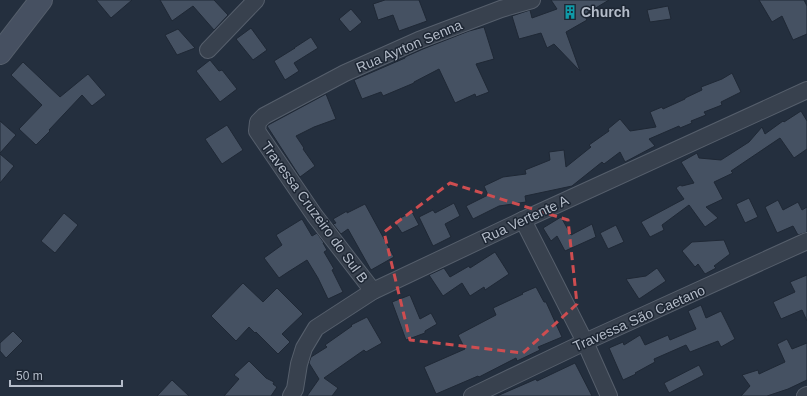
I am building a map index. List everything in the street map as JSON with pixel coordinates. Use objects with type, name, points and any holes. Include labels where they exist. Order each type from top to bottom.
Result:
[{"type":"street","points":[[0,53],[41,0]]},
{"type":"street","points":[[208,50],[256,0]]},
{"type":"street","name":"Rua Ayrton Senna","points":[[290,102],[345,73],[419,40],[501,9],[532,0]]},
{"type":"street","name":"Rua Vertente A","points":[[291,396],[295,389],[299,364],[304,348],[316,328],[373,291],[523,220],[807,90]]},
{"type":"street","name":"Travessa Cruzeiro do Sul B","points":[[290,102],[264,116],[258,122],[257,131],[315,216],[373,291]]},
{"type":"street","points":[[523,220],[585,342],[609,396]]},
{"type":"street","name":"Travessa São Caetano","points":[[472,396],[585,342],[807,242]]},
{"type":"highlighted area","points":[[450,183],[568,220],[577,304],[523,353],[410,340],[384,232]]},
{"type":"building","points":[[96,0],[132,0],[111,18]]},
{"type":"building","points":[[160,0],[214,0],[228,15],[214,30],[193,6],[172,21]]},
{"type":"building","points":[[385,0],[419,0],[427,21],[399,31],[393,15],[378,20],[373,4]]},
{"type":"building","points":[[551,0],[609,0],[584,15],[587,20],[566,32],[580,71],[554,44],[547,48],[541,33],[519,39],[512,16],[530,10],[532,18],[557,9]]},
{"type":"building","points":[[759,0],[804,0],[807,6],[807,34],[793,40],[782,16],[772,22]]},
{"type":"building","points":[[668,6],[671,19],[650,22],[647,10]]},
{"type":"building","points":[[351,9],[362,22],[350,32],[339,19]]},
{"type":"building","points":[[484,27],[494,59],[476,64],[489,92],[476,97],[475,94],[455,103],[439,69],[414,83],[383,96],[381,92],[362,99],[354,80],[423,49],[469,31]]},
{"type":"building","points":[[251,28],[267,50],[253,60],[236,39]]},
{"type":"building","points":[[178,29],[195,48],[177,55],[165,35]]},
{"type":"building","points":[[311,37],[318,48],[294,63],[299,71],[285,80],[274,61]]},
{"type":"building","points":[[210,60],[219,71],[222,70],[237,89],[220,102],[196,71]]},
{"type":"building","points":[[23,62],[60,97],[88,74],[106,95],[92,106],[82,95],[36,145],[19,129],[42,105],[11,75]]},
{"type":"building","points":[[732,73],[741,92],[721,102],[722,105],[704,112],[706,115],[691,121],[692,123],[680,128],[679,126],[649,139],[655,146],[625,162],[620,152],[604,164],[602,162],[572,186],[525,196],[526,202],[499,206],[473,219],[466,206],[488,195],[484,186],[503,177],[526,174],[525,170],[550,160],[549,152],[564,150],[566,167],[591,147],[589,145],[609,131],[608,129],[620,119],[630,131],[656,127],[650,112],[662,107],[663,109],[685,99],[702,90],[701,87],[722,79]]},
{"type":"building","points":[[326,94],[336,119],[314,127],[296,136],[315,166],[300,177],[267,126]]},
{"type":"building","points":[[801,111],[807,121],[807,149],[794,158],[780,138],[731,171],[733,173],[714,182],[723,199],[706,207],[718,218],[705,227],[689,205],[662,225],[664,230],[650,237],[641,222],[684,199],[676,188],[680,185],[682,186],[694,183],[681,162],[697,153],[699,158],[721,160],[749,142],[762,127],[765,134],[783,121],[784,122]]},
{"type":"building","points":[[0,121],[16,135],[0,153]]},
{"type":"building","points":[[227,125],[243,150],[222,164],[205,139]]},
{"type":"building","points":[[0,154],[14,166],[0,183]]},
{"type":"building","points":[[749,198],[758,217],[745,223],[736,204]]},
{"type":"building","points":[[778,200],[783,210],[798,202],[802,210],[807,207],[807,232],[798,235],[793,226],[777,233],[765,207]]},
{"type":"building","points":[[454,203],[460,216],[445,224],[451,237],[433,246],[419,217],[433,210],[435,213]]},
{"type":"building","points":[[365,204],[394,257],[371,270],[348,229],[341,234],[333,224],[336,223],[333,219],[347,211],[347,213]]},
{"type":"building","points":[[412,212],[419,225],[402,233],[394,221]]},
{"type":"building","points":[[64,213],[78,225],[55,253],[41,241]]},
{"type":"building","points":[[561,217],[571,235],[592,224],[596,237],[565,251],[557,236],[551,241],[543,228]]},
{"type":"building","points":[[302,219],[312,236],[317,233],[324,243],[327,250],[324,252],[334,269],[332,270],[343,292],[328,299],[307,260],[279,278],[264,258],[282,245],[276,235]]},
{"type":"building","points":[[616,225],[624,242],[608,249],[600,233]]},
{"type":"building","points":[[724,240],[730,254],[714,266],[716,268],[705,274],[698,264],[695,267],[682,251],[692,242]]},
{"type":"building","points":[[495,252],[509,274],[485,290],[484,287],[470,296],[462,283],[443,296],[429,275],[444,268],[450,277],[469,266],[470,268]]},
{"type":"building","points":[[657,268],[666,281],[639,299],[626,279],[646,276]]},
{"type":"building","points":[[807,275],[807,321],[802,310],[781,319],[773,302],[795,292],[790,282]]},
{"type":"building","points":[[243,283],[263,302],[277,288],[303,314],[282,334],[290,342],[278,354],[249,327],[236,341],[211,316]]},
{"type":"building","points":[[536,287],[544,302],[546,302],[562,337],[538,347],[540,350],[517,361],[516,358],[479,377],[478,376],[436,394],[424,367],[465,349],[458,335],[496,315],[493,308]]},
{"type":"building","points":[[410,295],[420,319],[431,313],[437,324],[425,331],[425,333],[406,340],[392,302]]},
{"type":"building","points":[[701,305],[706,318],[721,311],[735,339],[721,347],[718,341],[690,352],[686,345],[654,359],[655,362],[623,380],[609,348],[623,342],[624,345],[640,335],[645,345],[668,335],[670,340],[696,329],[688,311]]},
{"type":"building","points":[[367,317],[382,343],[366,352],[364,350],[324,378],[338,388],[332,396],[307,396],[319,379],[309,363],[311,357],[327,347],[325,345],[352,326],[351,325]]},
{"type":"building","points":[[13,331],[23,341],[6,358],[0,351],[0,343]]},
{"type":"building","points":[[787,339],[792,349],[807,343],[807,380],[788,389],[767,396],[741,396],[750,386],[742,375],[758,370],[759,374],[785,362],[777,344]]},
{"type":"building","points":[[249,361],[266,378],[274,382],[273,384],[277,387],[271,396],[224,396],[239,379],[234,375]]},
{"type":"building","points":[[575,363],[592,396],[497,396],[536,379],[537,381]]},
{"type":"building","points":[[699,365],[704,375],[669,393],[664,383]]},
{"type":"building","points":[[172,380],[189,396],[157,396]]},
{"type":"place","name":"Church","points":[[570,12]]}]
